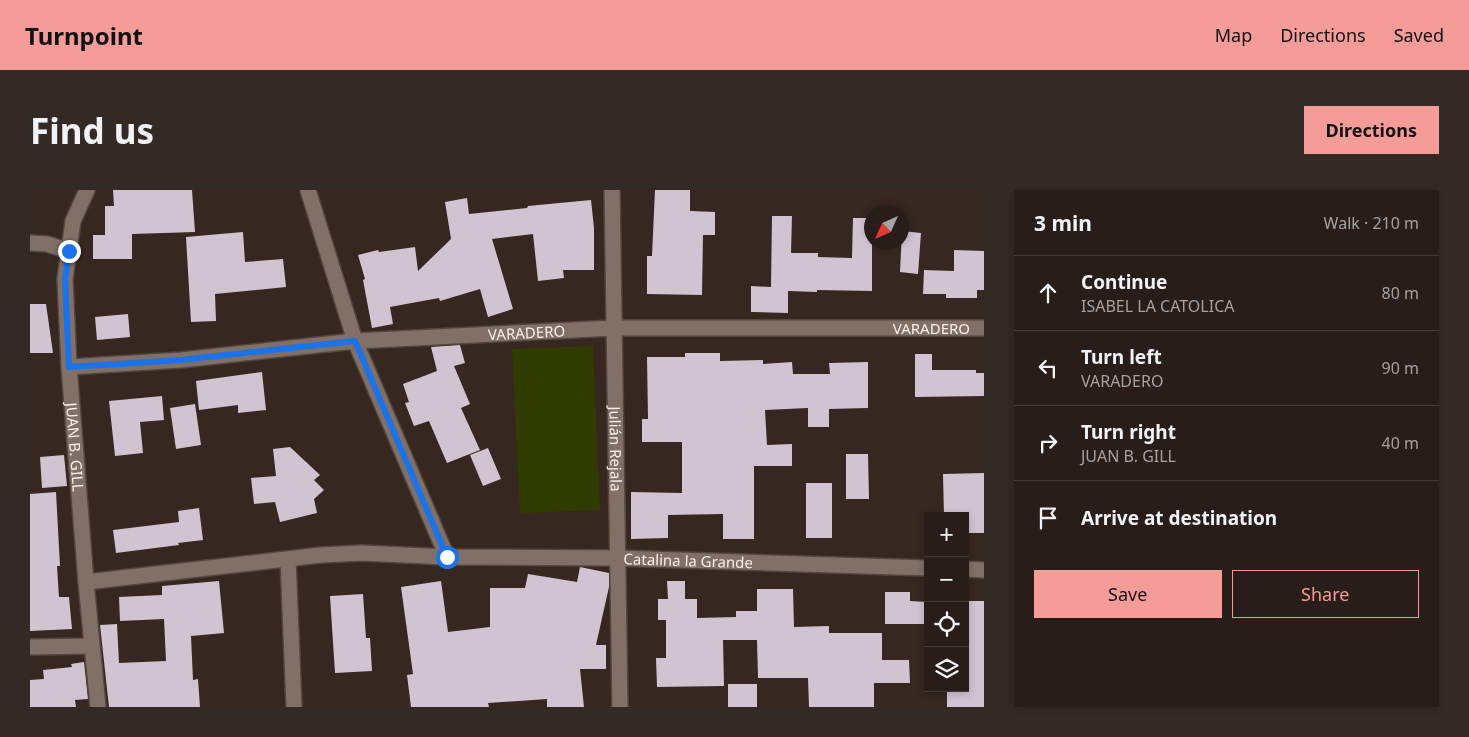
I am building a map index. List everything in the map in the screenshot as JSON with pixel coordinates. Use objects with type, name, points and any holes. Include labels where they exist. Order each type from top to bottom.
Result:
[{"type":"street","name":"JUAN B. GILL","points":[[87,190],[73,221],[65,279],[69,367],[98,707]]},
{"type":"street","points":[[308,190],[355,341],[447,557]]},
{"type":"street","name":"Julián Rejala","points":[[612,190],[620,707]]},
{"type":"street","points":[[30,243],[47,244],[69,251]]},
{"type":"street","name":"VARADERO","points":[[69,367],[181,360],[355,341],[614,328],[984,328]]},
{"type":"street","name":"Catalina la Grande","points":[[86,582],[288,559],[362,553],[447,557],[617,558],[924,568]]},
{"type":"street","points":[[288,559],[294,707]]},
{"type":"street","points":[[969,569],[984,570]]},
{"type":"street","points":[[30,648],[92,646]]},
{"type":"green space","points":[[593,346],[600,510],[520,513],[512,349]]},
{"type":"building","points":[[113,190],[192,190],[195,232],[132,234],[132,259],[93,259],[93,235],[105,235],[105,206],[114,206]]},
{"type":"building","points":[[655,190],[690,190],[690,211],[715,212],[715,235],[703,235],[702,295],[647,294],[647,256],[652,256]]},
{"type":"building","points":[[467,198],[469,214],[591,200],[594,228],[594,270],[563,270],[564,278],[538,281],[533,234],[492,239],[513,309],[488,317],[480,289],[440,301],[439,298],[390,307],[393,324],[372,328],[363,280],[365,279],[358,255],[378,250],[379,252],[415,247],[418,271],[451,239],[445,202]]},
{"type":"building","points":[[772,216],[792,216],[791,253],[818,253],[818,257],[852,258],[853,218],[864,218],[864,250],[872,250],[872,291],[788,291],[788,313],[751,312],[751,286],[771,287]]},
{"type":"building","points":[[243,232],[245,262],[283,259],[286,287],[215,294],[216,321],[191,322],[186,237]]},
{"type":"building","points":[[909,232],[921,233],[918,274],[900,272],[901,250],[909,250]]},
{"type":"building","points":[[954,250],[984,251],[984,290],[977,290],[977,298],[946,298],[946,294],[923,294],[924,270],[954,271]]},
{"type":"building","points":[[30,304],[46,304],[53,353],[30,353]]},
{"type":"building","points":[[128,314],[130,337],[97,340],[95,317]]},
{"type":"building","points":[[460,345],[465,363],[454,366],[470,404],[461,408],[480,450],[447,463],[429,421],[414,426],[405,403],[409,402],[403,384],[437,371],[431,347]]},
{"type":"building","points":[[685,353],[720,353],[720,361],[763,360],[763,364],[792,362],[793,374],[830,374],[829,363],[868,362],[868,408],[829,409],[829,427],[808,427],[808,408],[765,410],[767,445],[792,444],[792,466],[754,466],[754,539],[723,539],[723,514],[668,515],[668,538],[631,539],[631,492],[682,493],[682,442],[642,442],[642,419],[648,419],[647,357],[685,357]]},
{"type":"building","points":[[915,354],[932,354],[932,370],[976,370],[976,373],[984,373],[984,396],[915,397]]},
{"type":"building","points":[[262,372],[266,410],[238,413],[238,405],[199,410],[196,381]]},
{"type":"building","points":[[162,396],[164,420],[140,422],[143,453],[115,456],[109,401]]},
{"type":"building","points":[[195,404],[201,445],[176,449],[170,408]]},
{"type":"building","points":[[290,447],[320,475],[314,480],[324,490],[314,499],[317,513],[280,522],[275,502],[254,504],[251,478],[276,476],[273,449]]},
{"type":"building","points":[[488,448],[501,479],[483,486],[470,455]]},
{"type":"building","points":[[846,454],[868,454],[869,499],[846,499]]},
{"type":"building","points":[[64,455],[67,486],[42,488],[40,457]]},
{"type":"building","points":[[984,473],[984,533],[969,533],[969,512],[944,512],[943,474]]},
{"type":"building","points":[[806,483],[832,483],[832,538],[806,538]]},
{"type":"building","points":[[56,492],[60,566],[57,566],[59,597],[69,597],[72,629],[30,631],[30,494]]},
{"type":"building","points":[[199,508],[203,540],[116,553],[113,530],[179,522],[178,511]]},
{"type":"building","points":[[580,567],[609,573],[609,587],[596,645],[606,645],[606,669],[580,669],[584,707],[547,707],[547,699],[488,703],[489,707],[411,707],[407,675],[413,674],[401,587],[441,581],[448,632],[490,627],[490,588],[525,588],[528,574],[577,582]]},
{"type":"building","points":[[219,581],[224,633],[191,636],[193,680],[198,679],[200,707],[109,707],[100,625],[117,624],[119,663],[166,661],[164,619],[120,621],[119,597],[162,595],[162,586]]},
{"type":"building","points":[[667,581],[685,581],[685,599],[697,599],[697,618],[736,617],[736,611],[757,611],[757,589],[793,589],[794,627],[829,626],[829,633],[882,633],[882,660],[909,660],[910,683],[874,683],[874,707],[809,707],[808,678],[758,678],[757,640],[723,640],[724,686],[657,687],[656,658],[666,658],[666,620],[658,620],[658,599],[668,599]]},
{"type":"building","points":[[885,592],[910,592],[910,601],[924,602],[924,624],[885,624]]},
{"type":"building","points":[[363,594],[366,638],[370,638],[372,671],[335,673],[330,596]]},
{"type":"building","points":[[969,601],[984,601],[984,707],[947,707],[947,692],[969,692]]},
{"type":"building","points":[[84,662],[88,699],[75,700],[76,707],[30,707],[30,680],[44,679],[43,670],[72,667],[71,664]]},
{"type":"building","points":[[728,684],[757,684],[757,707],[728,707]]},
{"type":"route","points":[[69,251],[65,279],[69,367],[181,360],[355,341],[447,557]]}]
